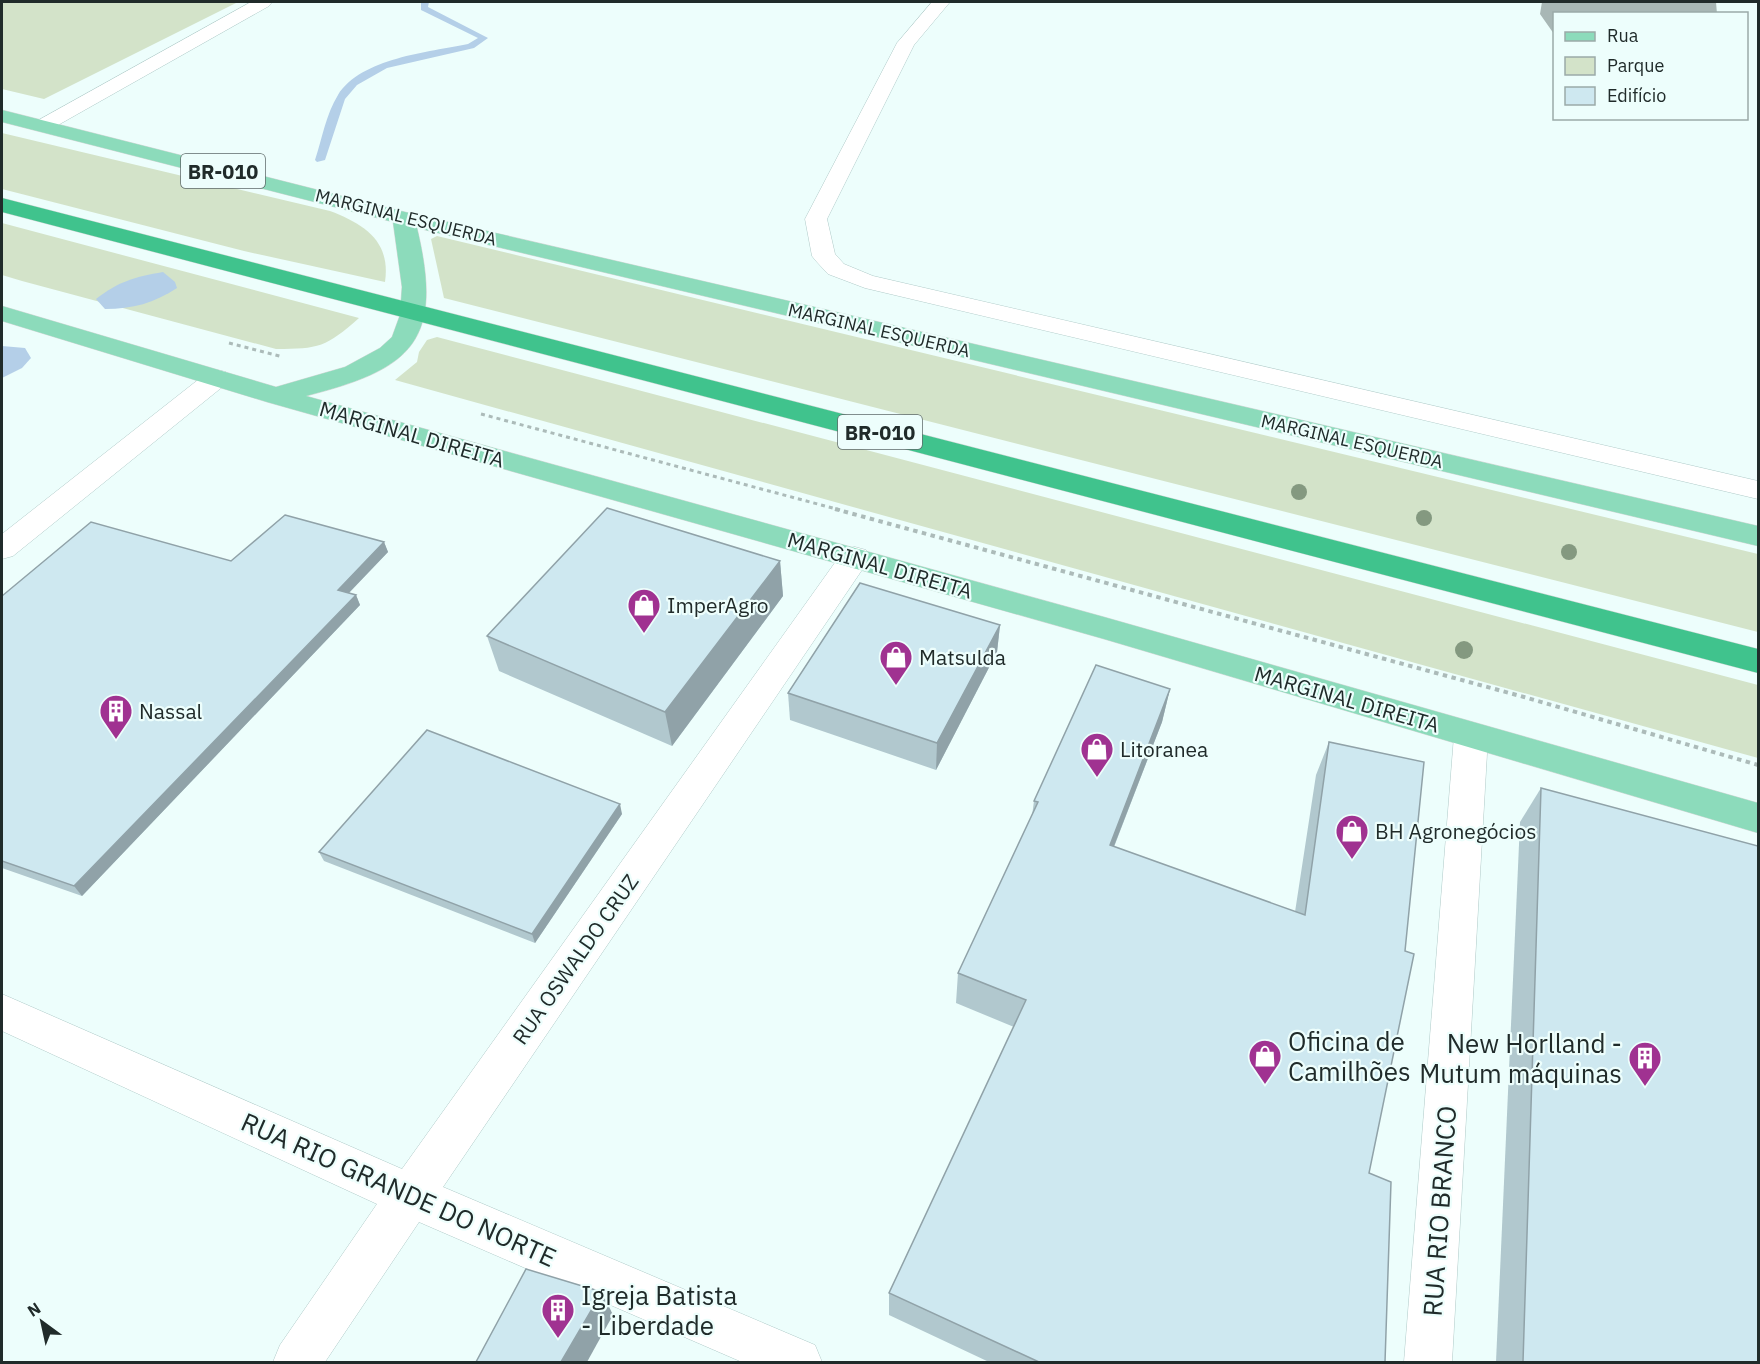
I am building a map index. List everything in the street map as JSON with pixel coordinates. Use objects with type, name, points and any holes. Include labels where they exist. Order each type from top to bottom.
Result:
[{"type":"highway","name":"BR-010","points":[[2,205],[1758,661]]},
{"type":"main road","name":"MARGINAL ESQUERDA","points":[[2,116],[403,218],[1758,536]]},
{"type":"main road","points":[[276,396],[357,373],[396,347],[410,328],[412,310],[410,244],[403,218]]},
{"type":"main road","name":"MARGINAL DIREITA","points":[[2,313],[276,396],[855,557],[1758,818]]},
{"type":"street","points":[[44,125],[263,2]]},
{"type":"street","points":[[941,2],[906,43],[816,219],[824,256],[836,269],[877,284],[1758,490]]},
{"type":"street","points":[[2,549],[217,378]]},
{"type":"street","name":"RUA OSWALDO CRUZ","points":[[297,1362],[855,557]]},
{"type":"street","name":"RUA RIO BRANCO","points":[[1428,1362],[1471,736]]},
{"type":"street","name":"RUA RIO GRANDE DO NORTE","points":[[2,1012],[410,1196],[798,1362]]},
{"type":"path","points":[[228,343],[285,358]]},
{"type":"path","points":[[472,412],[690,469],[1480,685],[1758,765]]},
{"type":"green space","points":[[2,2],[238,2],[44,99],[2,89]]},
{"type":"green space","points":[[2,133],[330,211],[364,228],[379,245],[384,255],[385,282],[244,251],[2,189]]},
{"type":"green space","points":[[2,223],[359,318],[330,341],[312,347],[276,349],[2,275]]},
{"type":"green space","points":[[437,236],[1758,554],[1758,632],[444,298],[431,239]]},
{"type":"green space","points":[[437,337],[1758,685],[1758,758],[395,380],[417,362],[419,352],[427,340]]},
{"type":"water","points":[[163,272],[175,282],[177,288],[160,298],[125,308],[105,309],[96,299],[128,281]]},
{"type":"water","points":[[2,346],[25,348],[31,358],[22,368],[2,378]]},
{"type":"building","name":"ImperAgro","points":[[607,508],[780,561],[665,712],[487,636]]},
{"type":"building","name":"Nassal","points":[[285,515],[384,542],[338,590],[356,595],[74,886],[2,861],[2,596],[91,522],[231,561]]},
{"type":"building","name":"Matsulda","points":[[860,583],[1000,625],[937,743],[788,693]]},
{"type":"building","points":[[1096,665],[1170,689],[1110,845],[1305,915],[1329,742],[1424,762],[1405,951],[1414,954],[1369,1173],[1391,1182],[1385,1362],[1039,1362],[889,1293],[1026,1000],[958,973],[1038,802],[1034,801]]},
{"type":"building","points":[[427,730],[620,804],[532,934],[319,852]]},
{"type":"building","points":[[1541,788],[1758,846],[1758,1362],[1523,1362]]},
{"type":"building","points":[[526,1269],[602,1292],[561,1362],[476,1362]]},
{"type":"waterway","points":[[320,160],[340,99],[354,83],[367,74],[401,61],[471,46],[484,38],[424,8],[425,2]]},
{"type":"runway","points":[[1629,2],[1629,12]]},
{"type":"place","name":"ImperAgro","points":[[644,634]]},
{"type":"place","name":"Matsulda","points":[[896,686]]},
{"type":"place","name":"Nassal","points":[[116,740]]},
{"type":"place","name":"Litoranea","points":[[1097,778]]},
{"type":"place","name":"BH Agronegócios","points":[[1352,860]]},
{"type":"place","name":"Oficina de Camilhões","points":[[1265,1085]]},
{"type":"place","name":"New Horlland - Mutum máquinas","points":[[1645,1087]]},
{"type":"place","name":"Igreja Batista - Liberdade","points":[[558,1339]]}]
